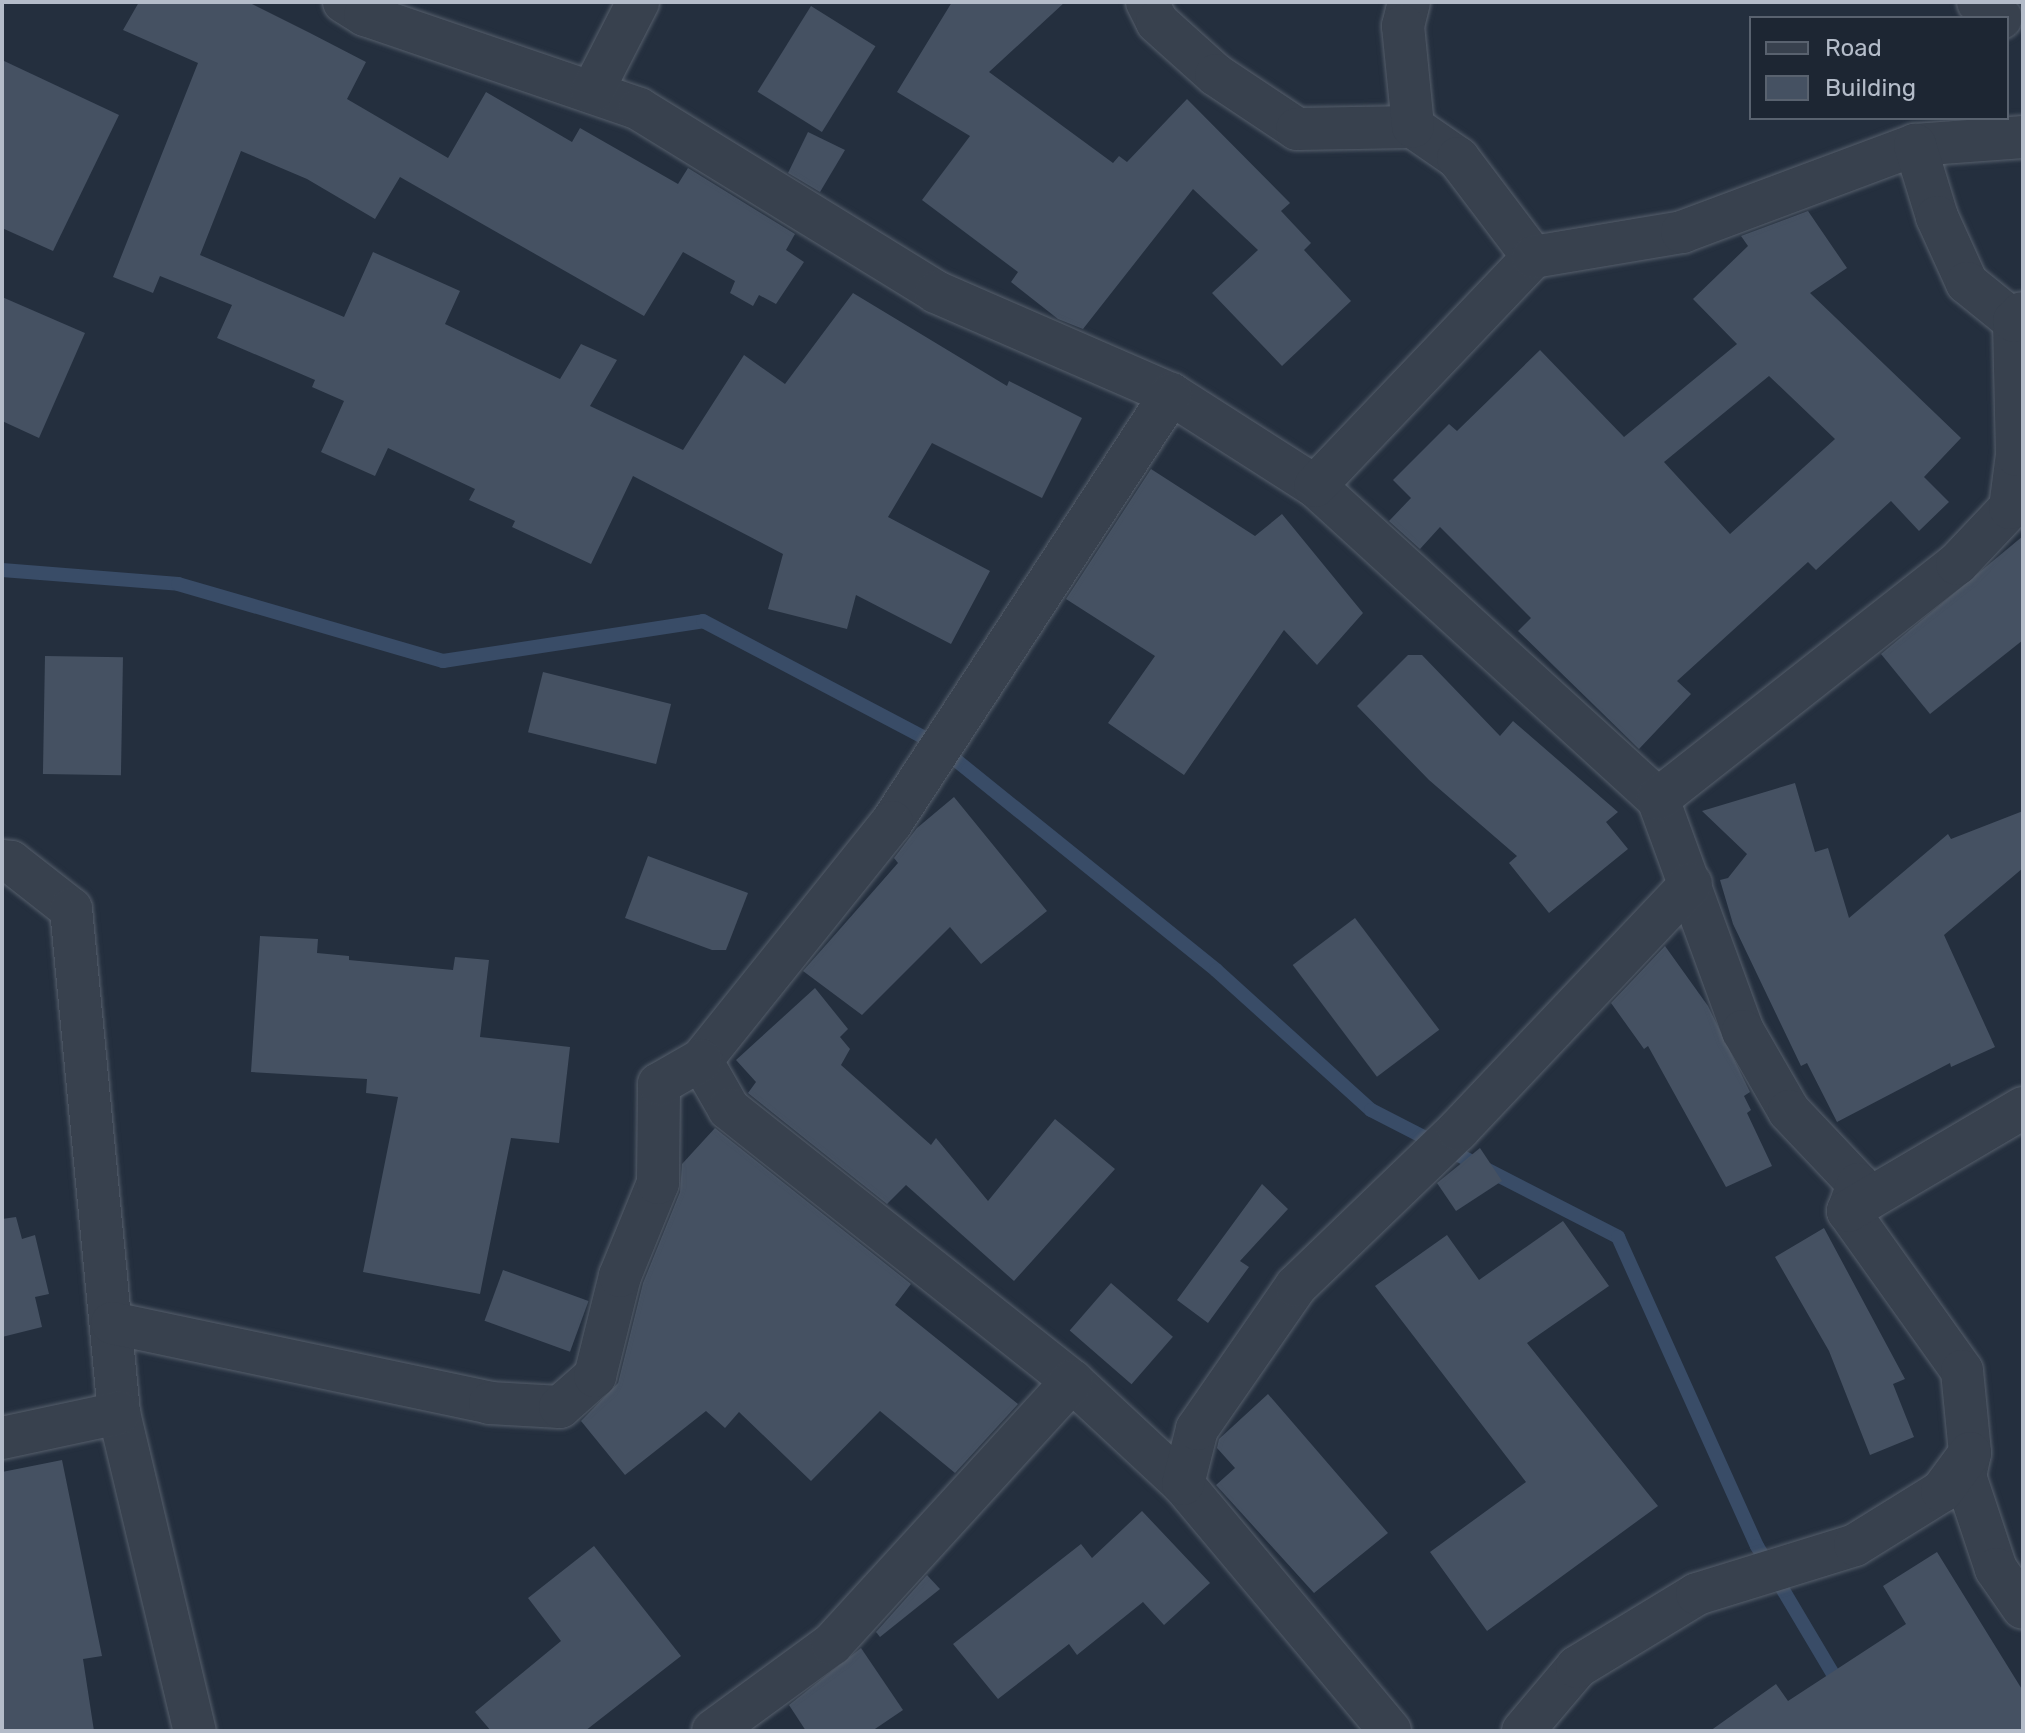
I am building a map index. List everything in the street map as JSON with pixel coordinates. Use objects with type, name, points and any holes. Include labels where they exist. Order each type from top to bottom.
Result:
[{"type":"street","points":[[344,2],[365,15],[639,109],[936,292],[1171,394],[1315,486],[1658,799],[1743,1031],[1789,1111],[1858,1184],[1848,1211]]},
{"type":"street","points":[[592,92],[638,2]]},
{"type":"street","points":[[1147,2],[1157,22],[1216,75],[1297,129],[1413,127],[1458,158],[1533,257]]},
{"type":"street","points":[[1409,2],[1403,26],[1413,127]]},
{"type":"street","points":[[1978,2],[1998,16]]},
{"type":"street","points":[[1315,486],[1533,257],[1682,232],[1915,145],[2023,137]]},
{"type":"street","points":[[1658,799],[1957,564],[2010,508],[2017,455],[2020,324],[1967,283],[1937,217],[1915,145]]},
{"type":"street","points":[[112,1323],[490,1403],[560,1407],[595,1376],[620,1276],[658,1183],[659,1084],[701,1060],[892,822],[1171,394]]},
{"type":"street","points":[[2,861],[11,862],[71,909],[119,1413],[195,1731]]},
{"type":"street","points":[[1183,1484],[1197,1429],[1296,1286],[1458,1130],[1691,884]]},
{"type":"street","points":[[701,1060],[729,1109],[1072,1381],[1183,1484],[1390,1731]]},
{"type":"street","points":[[1848,1211],[2023,1108]]},
{"type":"street","points":[[1848,1211],[1962,1371],[1970,1453],[1965,1476],[1996,1569],[2023,1608]]},
{"type":"street","points":[[713,1731],[832,1644],[1072,1381]]},
{"type":"street","points":[[2,1438],[119,1413]]},
{"type":"street","points":[[1523,1731],[1577,1667],[1697,1594],[1855,1545],[1942,1491],[1970,1453]]},
{"type":"building","points":[[139,2],[248,2],[310,33],[366,62],[347,99],[448,158],[486,92],[572,142],[580,128],[678,184],[688,168],[795,234],[786,250],[804,262],[776,304],[759,295],[753,306],[730,293],[735,281],[683,252],[644,316],[400,177],[375,219],[307,179],[241,151],[200,255],[344,317],[373,252],[460,291],[445,324],[560,379],[581,344],[617,360],[590,406],[683,450],[744,355],[785,384],[853,293],[1007,386],[1009,381],[1082,418],[1042,498],[932,443],[888,517],[990,571],[951,644],[856,595],[847,629],[768,609],[783,554],[633,476],[591,564],[512,527],[515,521],[469,500],[475,489],[388,448],[375,476],[321,452],[344,401],[312,387],[315,380],[217,338],[232,305],[160,276],[153,293],[113,277],[198,63],[123,30]]},
{"type":"building","points":[[952,2],[1065,2],[989,72],[1113,163],[1119,156],[1127,162],[1187,99],[1290,203],[1281,211],[1311,243],[1304,250],[1351,301],[1282,366],[1212,293],[1258,250],[1193,189],[1083,329],[1058,319],[1011,282],[1018,272],[922,200],[970,136],[897,92]]},
{"type":"building","points":[[811,6],[875,46],[822,132],[757,92]]},
{"type":"building","points":[[2,60],[119,115],[53,251],[2,228]]},
{"type":"building","points":[[808,132],[845,150],[820,192],[788,173]]},
{"type":"building","points":[[1808,211],[1847,268],[1810,293],[1961,438],[1924,477],[1949,502],[1919,531],[1891,501],[1816,570],[1808,562],[1677,681],[1691,694],[1639,749],[1518,631],[1531,618],[1440,527],[1420,549],[1389,521],[1411,498],[1393,480],[1449,424],[1457,431],[1540,350],[1624,437],[1737,344],[1693,299],[1748,246],[1741,236]],"holes":[[[1769,376],[1835,439],[1730,534],[1664,462]]]},
{"type":"building","points":[[2,297],[85,333],[39,438],[2,421]]},
{"type":"building","points":[[1151,469],[1255,536],[1282,514],[1363,613],[1317,665],[1284,630],[1184,775],[1108,723],[1155,656],[1066,599]]},
{"type":"building","points":[[2023,536],[2023,640],[1930,714],[1881,654]]},
{"type":"building","points":[[1408,655],[1422,655],[1500,736],[1513,721],[1618,812],[1606,822],[1628,849],[1549,913],[1509,863],[1517,856],[1429,780],[1357,706]]},
{"type":"building","points":[[45,656],[123,657],[121,775],[43,774]]},
{"type":"building","points":[[543,672],[671,704],[656,764],[528,732]]},
{"type":"building","points":[[1795,783],[1815,852],[1828,848],[1849,918],[1948,834],[1951,839],[2023,811],[2023,868],[1944,935],[1995,1047],[1951,1067],[1950,1063],[1837,1122],[1807,1063],[1801,1066],[1733,924],[1720,880],[1728,878],[1747,854],[1702,811]]},
{"type":"building","points":[[954,797],[1047,911],[981,964],[950,927],[862,1015],[803,971],[898,863],[894,858],[917,828]]},
{"type":"building","points":[[648,856],[748,893],[726,950],[712,950],[625,918]]},
{"type":"building","points":[[1355,918],[1439,1030],[1377,1077],[1293,965]]},
{"type":"building","points":[[260,936],[318,939],[317,953],[349,956],[349,960],[453,970],[455,957],[489,960],[480,1037],[570,1047],[559,1143],[511,1138],[480,1294],[363,1272],[398,1097],[366,1093],[367,1079],[251,1072]]},
{"type":"building","points":[[1665,946],[1708,1006],[1750,1092],[1744,1096],[1751,1110],[1747,1113],[1772,1166],[1726,1187],[1648,1046],[1644,1049],[1611,1003]]},
{"type":"building","points":[[815,988],[848,1029],[840,1037],[850,1049],[841,1065],[931,1145],[936,1138],[988,1201],[1055,1119],[1115,1169],[1014,1281],[906,1185],[887,1204],[748,1093],[756,1082],[736,1060]]},
{"type":"building","points":[[715,1128],[911,1284],[895,1305],[1018,1404],[955,1473],[880,1411],[811,1481],[739,1412],[725,1428],[706,1411],[625,1475],[581,1421],[618,1383],[643,1283],[680,1192],[682,1164]]},
{"type":"building","points":[[1480,1148],[1502,1181],[1456,1211],[1437,1183]]},
{"type":"building","points":[[1262,1184],[1288,1209],[1240,1261],[1249,1267],[1208,1323],[1177,1300]]},
{"type":"building","points":[[16,1217],[22,1239],[35,1235],[49,1294],[35,1297],[42,1327],[2,1337],[2,1219]]},
{"type":"building","points":[[1563,1221],[1609,1286],[1527,1343],[1658,1506],[1487,1631],[1430,1552],[1526,1482],[1375,1286],[1447,1235],[1479,1280]]},
{"type":"building","points":[[1824,1228],[1905,1379],[1893,1384],[1914,1437],[1870,1455],[1829,1351],[1775,1257]]},
{"type":"building","points":[[503,1270],[589,1301],[570,1352],[485,1321]]},
{"type":"building","points":[[1111,1283],[1173,1337],[1132,1384],[1070,1331]]},
{"type":"building","points":[[1268,1394],[1388,1533],[1314,1593],[1216,1485],[1235,1468],[1217,1448],[1219,1439]]},
{"type":"building","points":[[62,1460],[102,1656],[83,1659],[94,1731],[2,1731],[2,1472]]},
{"type":"building","points":[[1142,1511],[1210,1583],[1164,1625],[1143,1602],[1077,1655],[1069,1644],[998,1699],[953,1644],[1081,1544],[1092,1558]]},
{"type":"building","points":[[594,1546],[681,1656],[585,1731],[491,1731],[475,1712],[561,1641],[528,1598]]},
{"type":"building","points":[[1937,1552],[2023,1691],[2023,1731],[1710,1731],[1776,1684],[1788,1701],[1906,1624],[1883,1586]]},
{"type":"building","points":[[927,1575],[940,1589],[880,1637],[876,1632]]},
{"type":"building","points":[[861,1648],[903,1710],[872,1731],[806,1731],[789,1705]]},
{"type":"waterway","points":[[2,570],[178,584],[443,661],[703,621],[936,744],[1216,970],[1371,1110],[1618,1237],[1757,1546],[1842,1689]]}]
